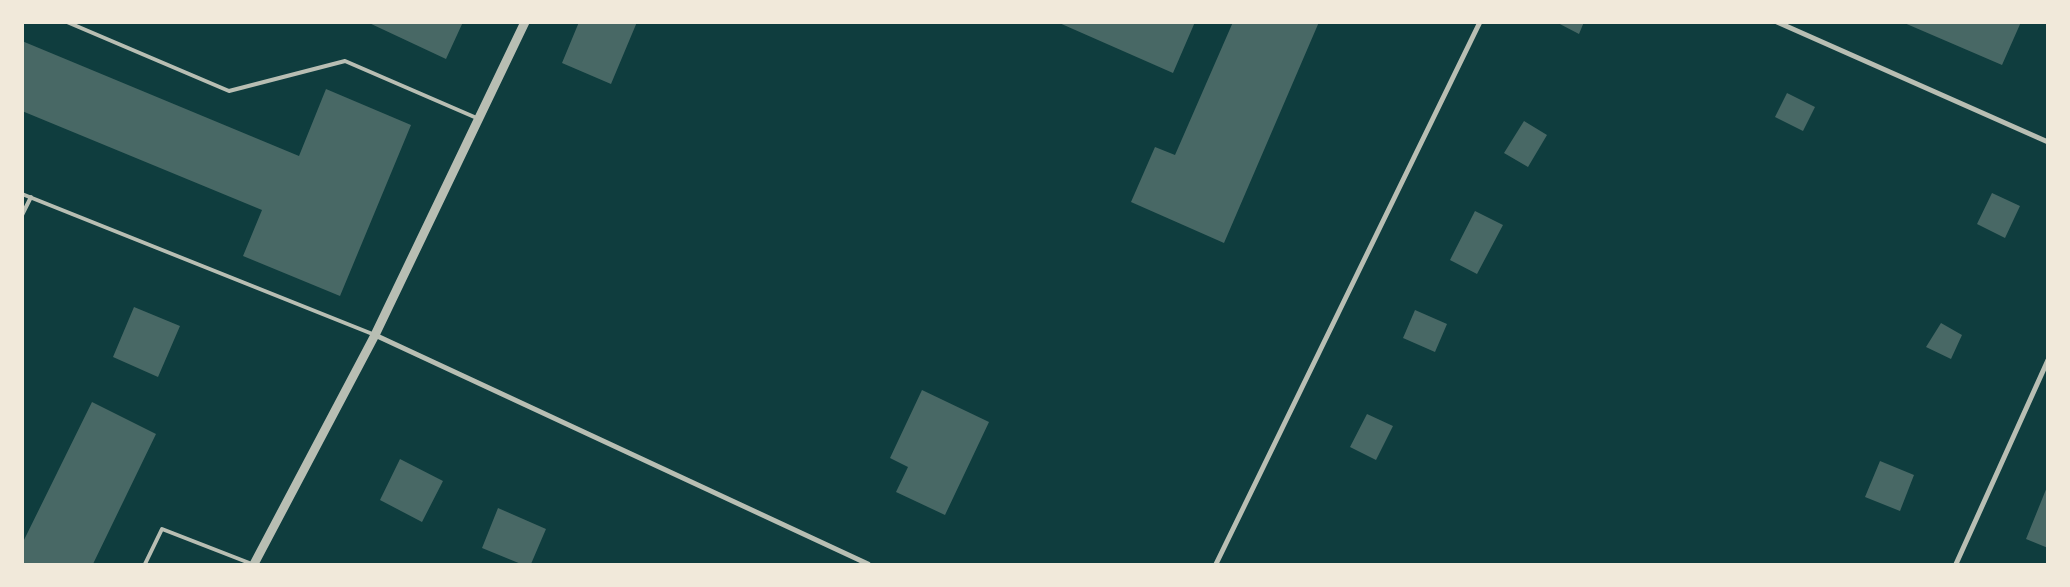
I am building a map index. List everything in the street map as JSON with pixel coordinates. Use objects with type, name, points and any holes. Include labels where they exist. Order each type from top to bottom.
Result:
[{"type":"street","points":[[253,564],[374,335],[525,22]]},
{"type":"street","points":[[1216,564],[1480,22]]},
{"type":"street","points":[[1777,22],[2048,142]]},
{"type":"street","points":[[374,335],[868,564]]},
{"type":"street","points":[[1956,564],[2048,360]]},
{"type":"lane","points":[[67,22],[229,91],[345,61],[478,119]]},
{"type":"lane","points":[[22,194],[374,335]]},
{"type":"lane","points":[[22,215],[31,197]]},
{"type":"lane","points":[[145,564],[162,529],[253,564]]},
{"type":"building","points":[[367,22],[463,22],[446,59]]},
{"type":"building","points":[[579,22],[637,22],[611,84],[562,63]]},
{"type":"building","points":[[1057,22],[1195,22],[1173,73]]},
{"type":"building","points":[[1233,22],[1319,22],[1224,243],[1131,202],[1155,147],[1175,155]]},
{"type":"building","points":[[1556,22],[1584,22],[1579,34]]},
{"type":"building","points":[[1902,22],[2021,22],[2002,65]]},
{"type":"building","points":[[22,41],[299,156],[326,89],[411,125],[340,296],[243,256],[262,210],[22,111]]},
{"type":"building","points":[[1787,93],[1815,107],[1803,131],[1775,117]]},
{"type":"building","points":[[1524,121],[1547,135],[1528,167],[1504,153]]},
{"type":"building","points":[[1992,193],[2020,206],[2005,238],[1977,224]]},
{"type":"building","points":[[1475,211],[1503,225],[1477,274],[1450,260]]},
{"type":"building","points":[[134,307],[180,326],[158,377],[113,357]]},
{"type":"building","points":[[1415,310],[1447,324],[1435,352],[1403,338]]},
{"type":"building","points":[[1941,323],[1962,335],[1951,359],[1926,347]]},
{"type":"building","points":[[922,390],[989,422],[945,515],[896,492],[908,467],[890,458]]},
{"type":"building","points":[[92,402],[156,434],[93,564],[22,564],[22,544]]},
{"type":"building","points":[[1367,414],[1393,426],[1376,460],[1350,447]]},
{"type":"building","points":[[400,459],[443,481],[422,522],[380,500]]},
{"type":"building","points":[[1880,461],[1914,475],[1900,511],[1865,497]]},
{"type":"building","points":[[2048,487],[2048,548],[2026,539]]},
{"type":"building","points":[[498,508],[546,529],[531,564],[521,564],[482,548]]}]
